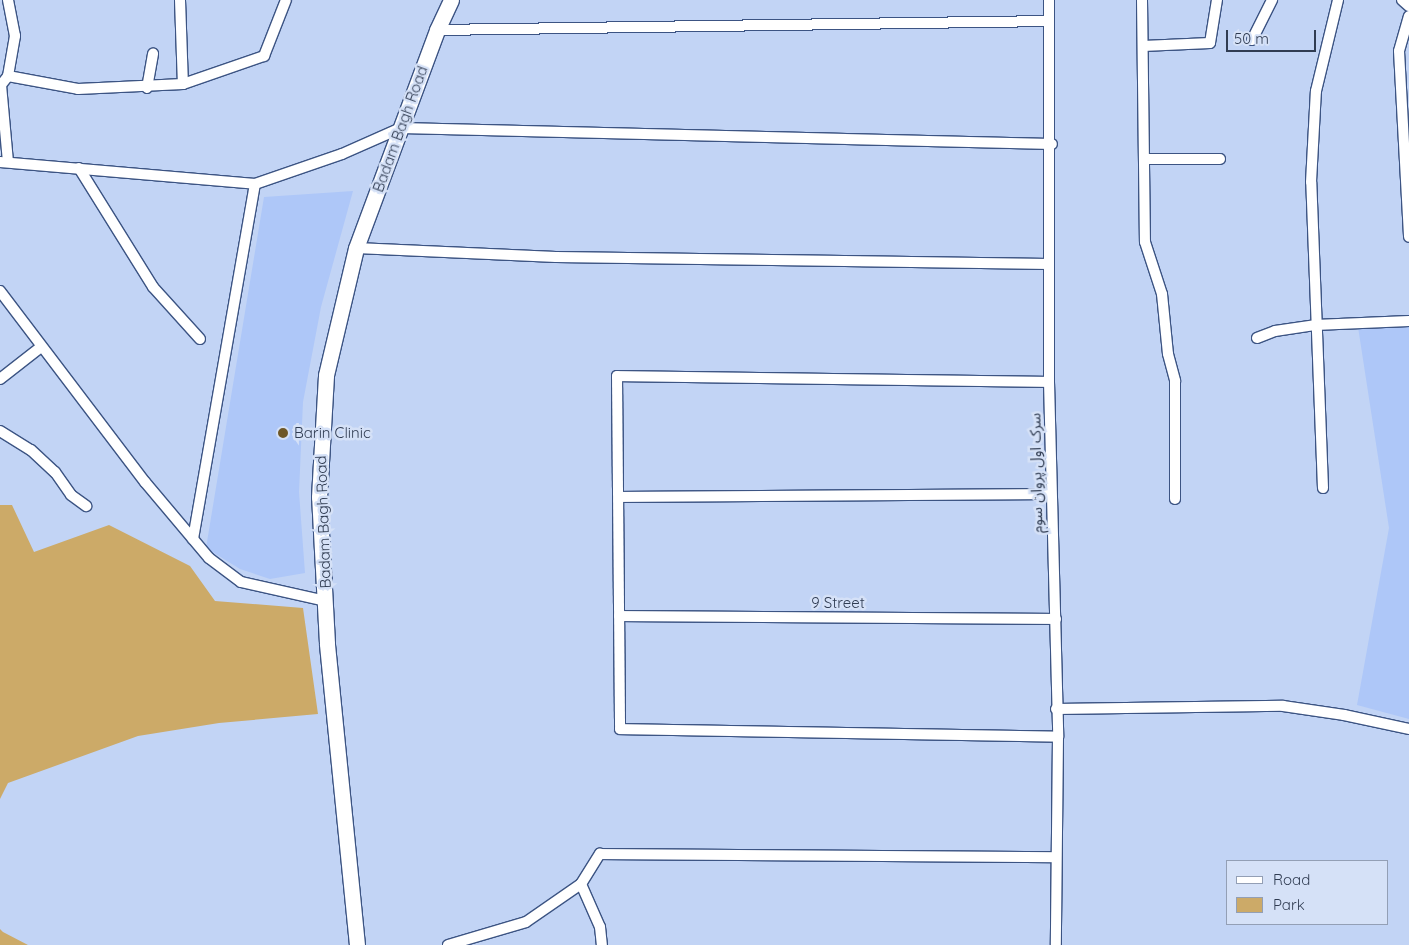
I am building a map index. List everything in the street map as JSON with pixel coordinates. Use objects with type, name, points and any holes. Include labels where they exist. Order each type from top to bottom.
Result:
[{"type":"main road","name":"Badam Bagh Road","points":[[356,945],[327,644],[319,497],[322,418],[326,375],[356,248],[437,30],[451,0]]},
{"type":"street","points":[[8,0],[15,36],[8,76],[1,85],[4,162],[255,184],[342,154],[401,128],[1052,144]]},
{"type":"street","points":[[180,0],[182,84]]},
{"type":"street","points":[[8,76],[78,89],[147,88],[182,84],[264,56],[286,0]]},
{"type":"street","name":"سرک اول پروان سوم","points":[[1049,0],[1052,144],[1049,382],[1058,737],[1056,945]]},
{"type":"street","points":[[1142,0],[1145,242],[1162,294],[1168,354],[1175,381],[1175,499]]},
{"type":"street","points":[[1143,46],[1210,43],[1217,0]]},
{"type":"street","points":[[1252,40],[1272,0]]},
{"type":"street","points":[[1323,488],[1314,325],[1311,182],[1316,91],[1338,0]]},
{"type":"street","points":[[1402,0],[1409,6]]},
{"type":"street","points":[[1409,16],[1399,51],[1409,237]]},
{"type":"street","points":[[437,30],[1049,22]]},
{"type":"street","points":[[147,88],[153,54]]},
{"type":"street","points":[[1144,159],[1220,158]]},
{"type":"street","points":[[79,168],[153,287],[200,339]]},
{"type":"street","points":[[193,539],[255,184]]},
{"type":"street","points":[[356,248],[556,257],[1049,264]]},
{"type":"street","points":[[0,291],[145,482],[209,558],[241,582],[326,601]]},
{"type":"street","points":[[1257,338],[1275,330],[1314,325],[1409,321]]},
{"type":"street","points":[[0,379],[41,347]]},
{"type":"street","points":[[1049,382],[617,376],[620,729],[1058,737]]},
{"type":"street","points":[[0,431],[31,450],[55,472],[71,495],[86,506]]},
{"type":"street","points":[[619,497],[1051,494]]},
{"type":"street","name":"9 Street","points":[[620,616],[1056,619]]},
{"type":"street","points":[[1056,710],[1283,706],[1344,714],[1409,729]]},
{"type":"street","points":[[448,945],[526,922],[581,884],[600,854],[1056,857]]},
{"type":"street","points":[[581,884],[600,928],[602,945]]},
{"type":"shaded area","points":[[353,191],[321,307],[303,402],[299,492],[305,573],[270,579],[240,569],[206,548],[264,197]]},
{"type":"shaded area","points":[[1409,321],[1409,719],[1357,705],[1389,528],[1358,327]]},
{"type":"green space","points":[[0,505],[12,505],[34,552],[109,525],[190,566],[215,601],[303,608],[318,714],[219,723],[138,736],[8,783],[0,799]]},
{"type":"green space","points":[[0,929],[3,932],[28,945],[0,945]]},
{"type":"place","name":"Barin Clinic","points":[[283,433]]}]
